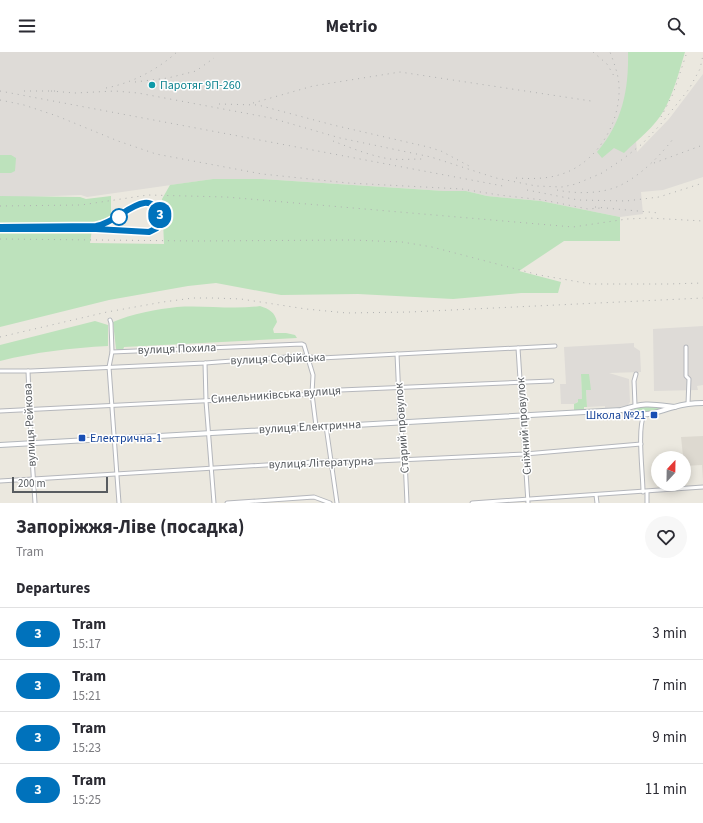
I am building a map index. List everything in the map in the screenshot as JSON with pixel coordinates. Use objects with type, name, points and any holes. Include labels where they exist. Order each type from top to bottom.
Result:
[{"type":"street","points":[[110,320],[112,352],[109,367],[113,405],[119,503]]},
{"type":"street","name":"вулиця Похила","points":[[112,352],[299,343],[304,345],[313,375],[312,394],[316,426]]},
{"type":"street","name":"вулиця Софійська","points":[[0,371],[205,363],[308,356],[321,358],[555,346]]},
{"type":"street","name":"Сніжний провулок","points":[[518,348],[528,501]]},
{"type":"street","points":[[686,348],[686,376],[689,379],[688,404]]},
{"type":"street","name":"Старий провулок","points":[[397,354],[400,422],[405,459],[407,503]]},
{"type":"street","points":[[205,363],[208,433],[214,503]]},
{"type":"street","name":"вулиця Рейкова","points":[[28,371],[35,503]]},
{"type":"street","points":[[634,414],[632,408],[634,405],[634,381],[636,374]]},
{"type":"street","name":"Синельниківська вулиця","points":[[0,411],[260,398],[312,394],[317,391],[552,381]]},
{"type":"street","name":"вулиця Електрична","points":[[0,445],[621,410],[634,405],[647,404],[674,406],[703,403]]},
{"type":"street","points":[[660,404],[662,406],[662,412]]},
{"type":"street","name":"вулиця Електрична","points":[[621,410],[644,415],[662,412],[674,406]]},
{"type":"street","points":[[639,414],[642,423]]},
{"type":"street","points":[[644,415],[641,444],[647,503]]},
{"type":"street","points":[[326,426],[337,503]]},
{"type":"street","name":"вулиця Літературна","points":[[0,481],[331,461],[356,462],[525,454],[641,444]]},
{"type":"street","points":[[472,503],[528,501],[703,487]]},
{"type":"street","points":[[596,495],[597,503]]},
{"type":"street","points":[[227,503],[314,497],[330,503]]},
{"type":"shaded area","points":[[0,52],[628,52],[637,152],[669,119],[703,74],[703,177],[663,190],[641,192],[643,214],[620,217],[541,201],[487,196],[466,191],[444,191],[262,179],[213,179],[87,197],[81,195],[0,198]]},
{"type":"shaded area","points":[[703,326],[703,385],[697,386],[698,390],[654,391],[653,329]]},
{"type":"shaded area","points":[[634,343],[634,347],[640,351],[641,372],[609,373],[629,379],[630,402],[627,406],[605,408],[605,406],[587,407],[586,390],[590,390],[581,375],[582,399],[574,404],[561,404],[560,384],[566,384],[564,347]]},
{"type":"shaded area","points":[[703,436],[703,480],[702,465],[691,466],[691,451],[682,451],[681,437]]},
{"type":"green space","points":[[628,52],[685,52],[671,96],[656,122],[624,153],[614,148],[602,158],[597,152],[613,129],[618,118],[625,93]]},
{"type":"green space","points":[[0,155],[11,155],[16,158],[15,171],[11,173],[0,173]]},
{"type":"green space","points":[[213,179],[262,179],[444,191],[466,191],[487,196],[541,201],[620,217],[620,241],[564,241],[519,271],[561,282],[558,293],[521,293],[453,299],[358,294],[281,295],[216,283],[188,286],[109,300],[0,327],[0,196],[80,197],[86,199],[111,196],[111,217],[93,222],[90,243],[164,244],[162,199],[170,185]]},
{"type":"green space","points":[[260,306],[269,310],[275,316],[277,322],[273,329],[274,333],[286,333],[295,335],[297,338],[124,347],[123,350],[118,351],[116,349],[113,322],[136,314],[177,307],[240,308]]},
{"type":"green space","points":[[95,321],[108,325],[108,346],[54,351],[0,361],[0,345]]},
{"type":"green space","points":[[581,374],[589,374],[591,390],[586,390],[587,407],[584,407],[584,410],[574,410],[574,404],[578,402],[578,399],[582,399]]},
{"type":"green space","points":[[637,406],[659,406],[660,408],[658,412],[636,413],[634,410]]},
{"type":"tram line","name":"3","points":[[0,227],[101,226],[145,203],[153,204],[156,207],[160,218],[157,228],[149,232],[96,229],[0,229]]},
{"type":"tram line","points":[[0,227],[95,226],[104,224],[137,205],[146,203],[152,204],[157,208],[160,216],[157,227],[149,232],[96,229],[0,229]]},
{"type":"railway","points":[[106,88],[125,83],[144,75],[161,65],[177,52]]},
{"type":"railway","points":[[593,52],[607,64],[614,76]]},
{"type":"railway","points":[[516,178],[551,177],[562,174],[575,168],[586,160],[605,139],[616,113],[619,99],[618,76],[610,52]]},
{"type":"railway","points":[[661,117],[673,94],[687,52]]},
{"type":"railway","points":[[51,91],[75,93],[115,91],[138,93],[271,118],[340,138],[431,157],[496,178],[536,186],[562,187],[576,184],[602,173],[642,144],[660,125],[689,89],[700,69],[703,55]]},
{"type":"railway","points":[[135,82],[168,78],[196,71],[214,58]]},
{"type":"railway","points":[[253,103],[313,86],[400,72],[591,101]]},
{"type":"railway","points":[[0,91],[503,186]]},
{"type":"railway","points":[[24,91],[56,91]]},
{"type":"railway","points":[[0,100],[24,105],[57,116],[118,141],[156,154],[262,174],[348,183],[462,189],[543,200],[588,209],[601,208]]},
{"type":"railway","points":[[219,104],[258,105],[333,125],[428,147],[441,151],[471,167]]},
{"type":"railway","points":[[557,190],[572,192],[596,192],[619,186],[649,166],[673,139]]},
{"type":"railway","points":[[333,141],[361,152],[383,158],[422,159]]},
{"type":"railway","points":[[654,163],[703,145]]},
{"type":"railway","points":[[527,190],[578,200],[626,201],[659,197],[703,183]]},
{"type":"railway","points":[[0,206],[81,205],[148,195],[226,197],[573,227],[627,219],[649,218],[703,221]]},
{"type":"railway","points":[[595,207],[659,213]]},
{"type":"railway","points":[[0,239],[198,241],[352,240],[402,242],[432,247],[539,275],[591,284],[703,283]]},
{"type":"railway","points":[[0,337],[107,312],[193,298],[241,299],[306,309],[347,313],[410,312],[703,298]]},
{"type":"place","name":"Паротяг 9П-260","points":[[152,85]]},
{"type":"place","name":"Школа №21","points":[[654,415]]},
{"type":"place","name":"Електрична-1","points":[[82,438]]}]
